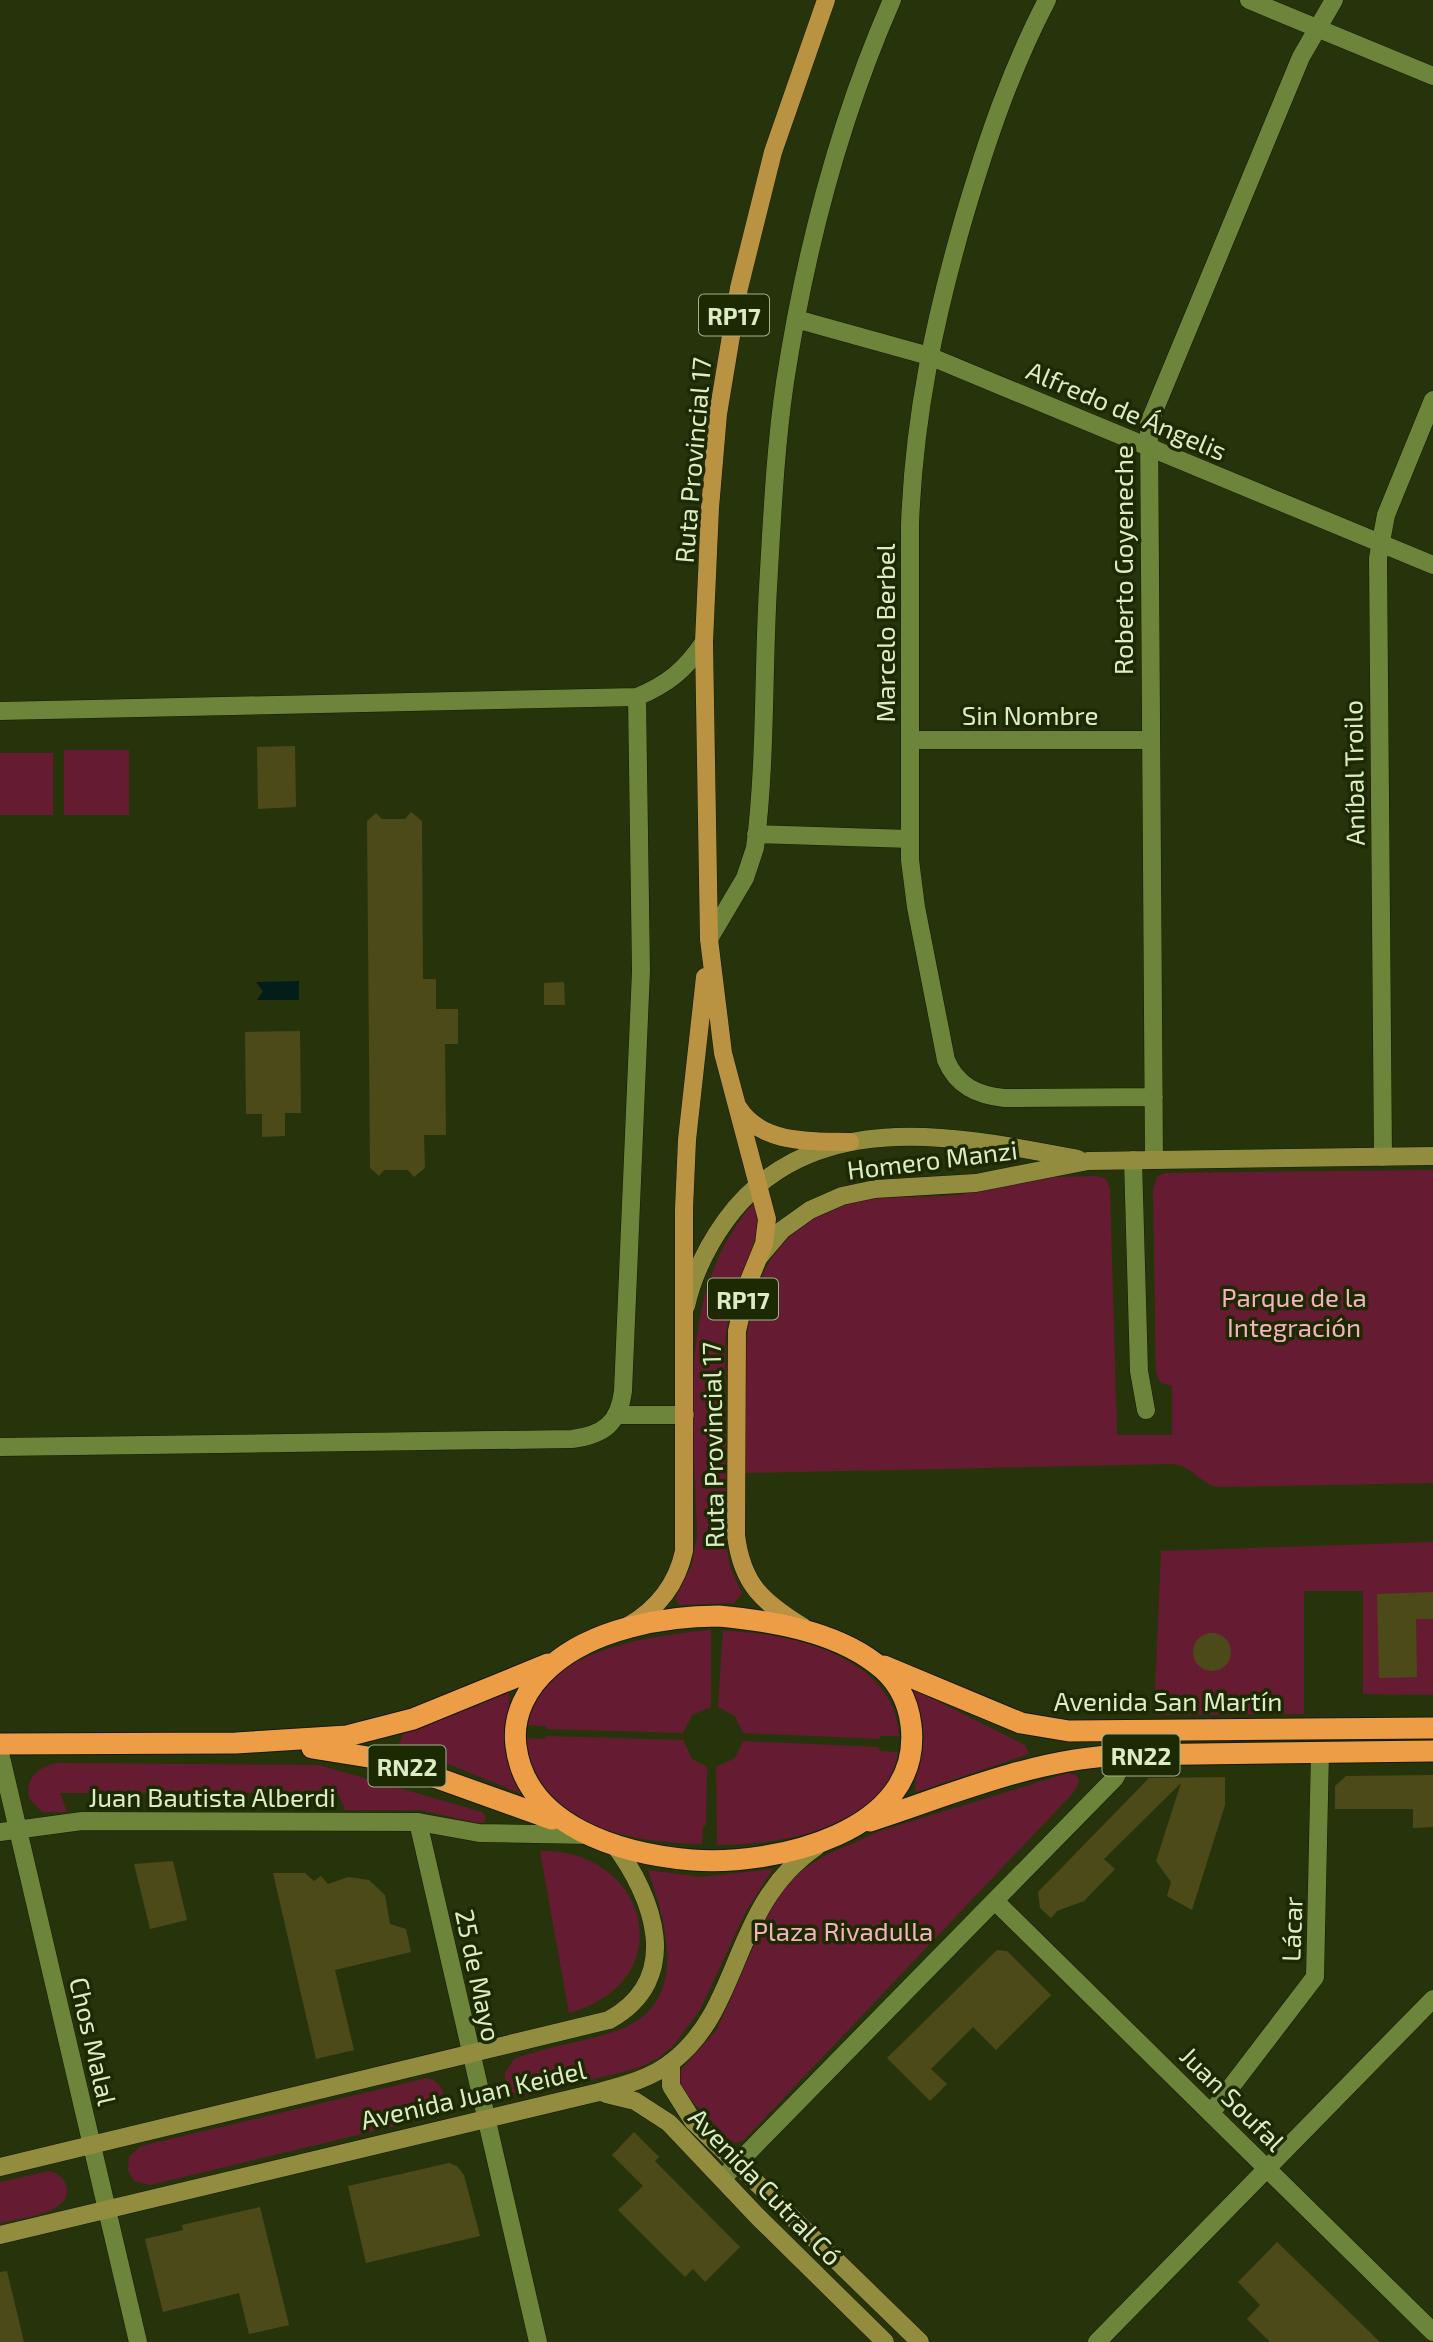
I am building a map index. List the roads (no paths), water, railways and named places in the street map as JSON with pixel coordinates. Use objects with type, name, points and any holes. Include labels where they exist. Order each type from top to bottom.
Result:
[{"type":"highway","name":"RN22","points":[[0,1744],[236,1743],[336,1737],[391,1727],[559,1659],[615,1633],[678,1618],[719,1616],[767,1622],[815,1635],[874,1662],[897,1686],[905,1700],[912,1734],[907,1769],[890,1798],[858,1825],[793,1850],[716,1860],[665,1856],[613,1843],[387,1760],[345,1752],[236,1743]]},
{"type":"highway","name":"RN22","points":[[559,1659],[539,1678],[523,1701],[515,1727],[515,1742],[529,1787],[538,1801],[569,1825]]},
{"type":"highway","name":"Avenida San Martín","points":[[874,1662],[1021,1723],[1069,1731],[1433,1728]]},
{"type":"highway","name":"Avenida San Martín","points":[[858,1825],[1032,1769],[1079,1759],[1124,1755],[1433,1751]]},
{"type":"main road","name":"Ruta Provincial 17","points":[[815,1635],[768,1604],[748,1580],[738,1552],[737,1331],[743,1298],[760,1256],[767,1219],[734,1100],[719,1029],[709,939],[704,642],[713,461],[731,330],[773,152],[825,0]]},
{"type":"main road","name":"Ruta Provincial 17","points":[[615,1633],[653,1608],[671,1587],[682,1563],[685,1527],[685,1164],[709,939]]},
{"type":"main road","points":[[734,1100],[746,1118],[773,1134],[795,1140],[849,1142]]},
{"type":"main road","name":"Homero Manzi","points":[[684,1323],[690,1290],[708,1248],[733,1211],[759,1185],[806,1156],[849,1142],[897,1137],[954,1137],[1088,1161]]},
{"type":"main road","name":"Homero Manzi","points":[[760,1256],[794,1219],[842,1196],[875,1189],[986,1182],[1088,1161],[1433,1156]]},
{"type":"main road","name":"Avenida Juan Keidel","points":[[0,2235],[484,2117],[627,2085],[671,2063],[694,2041],[709,2020],[754,1918],[773,1886],[799,1858],[839,1833]]},
{"type":"main road","name":"Avenida Juan Keidel","points":[[0,2167],[608,2020],[628,2008],[643,1991],[654,1961],[652,1920],[637,1877],[613,1843]]},
{"type":"main road","name":"Avenida Cutral Có","points":[[671,2063],[671,2086],[693,2121],[920,2342]]},
{"type":"main road","name":"Avenida Cutral Có","points":[[595,2093],[625,2096],[651,2109],[669,2123],[885,2342]]},
{"type":"street","points":[[709,939],[745,878],[757,834],[774,504],[785,385],[796,319],[808,261],[836,156],[856,92],[892,0]]},
{"type":"street","name":"Marcelo Berbel","points":[[1047,0],[1017,60],[993,121],[943,290],[929,355],[911,499],[912,884],[946,1060],[956,1078],[981,1094],[1004,1098],[1154,1097]]},
{"type":"street","points":[[1249,0],[1433,76]]},
{"type":"street","name":"Roberto Goyeneche","points":[[1154,1160],[1147,446],[1156,400],[1316,28],[1334,0]]},
{"type":"street","name":"Alfredo de Ángelis","points":[[796,319],[929,355],[1433,565]]},
{"type":"street","name":"Aníbal Troilo","points":[[1383,1157],[1377,571],[1380,543],[1391,500],[1433,400]]},
{"type":"street","points":[[0,711],[637,697],[666,684],[688,666],[704,642]]},
{"type":"street","points":[[0,1447],[572,1439],[600,1433],[611,1426],[618,1415],[623,1391],[641,971],[637,697]]},
{"type":"street","name":"Sin Nombre","points":[[910,740],[1150,740]]},
{"type":"street","points":[[757,834],[910,839]]},
{"type":"street","points":[[1133,1160],[1139,1371],[1146,1410]]},
{"type":"street","points":[[618,1415],[685,1415]]},
{"type":"street","points":[[722,2179],[1115,1778],[1124,1755],[1124,1732]]},
{"type":"street","name":"Chos Malal","points":[[0,1753],[9,1831],[92,2146],[138,2342]]},
{"type":"street","name":"Lácar","points":[[1210,2113],[1315,1978],[1320,1753]]},
{"type":"street","name":"Juan Bautista Alberdi","points":[[9,1831],[82,1821],[418,1822],[479,1833],[591,1835]]},
{"type":"street","name":"25 de Mayo","points":[[418,1822],[469,2055],[538,2342]]},
{"type":"street","name":"Juan Soufal","points":[[995,1901],[1433,2332]]},
{"type":"street","points":[[1097,2342],[1433,1999]]},
{"type":"water","points":[[299,981],[299,1000],[257,1000],[263,991],[256,982]]},
{"type":"park label","name":"Parque de la Integración","points":[[1294,1311]]},
{"type":"park label","name":"Plaza Rivadulla","points":[[843,1930]]}]
